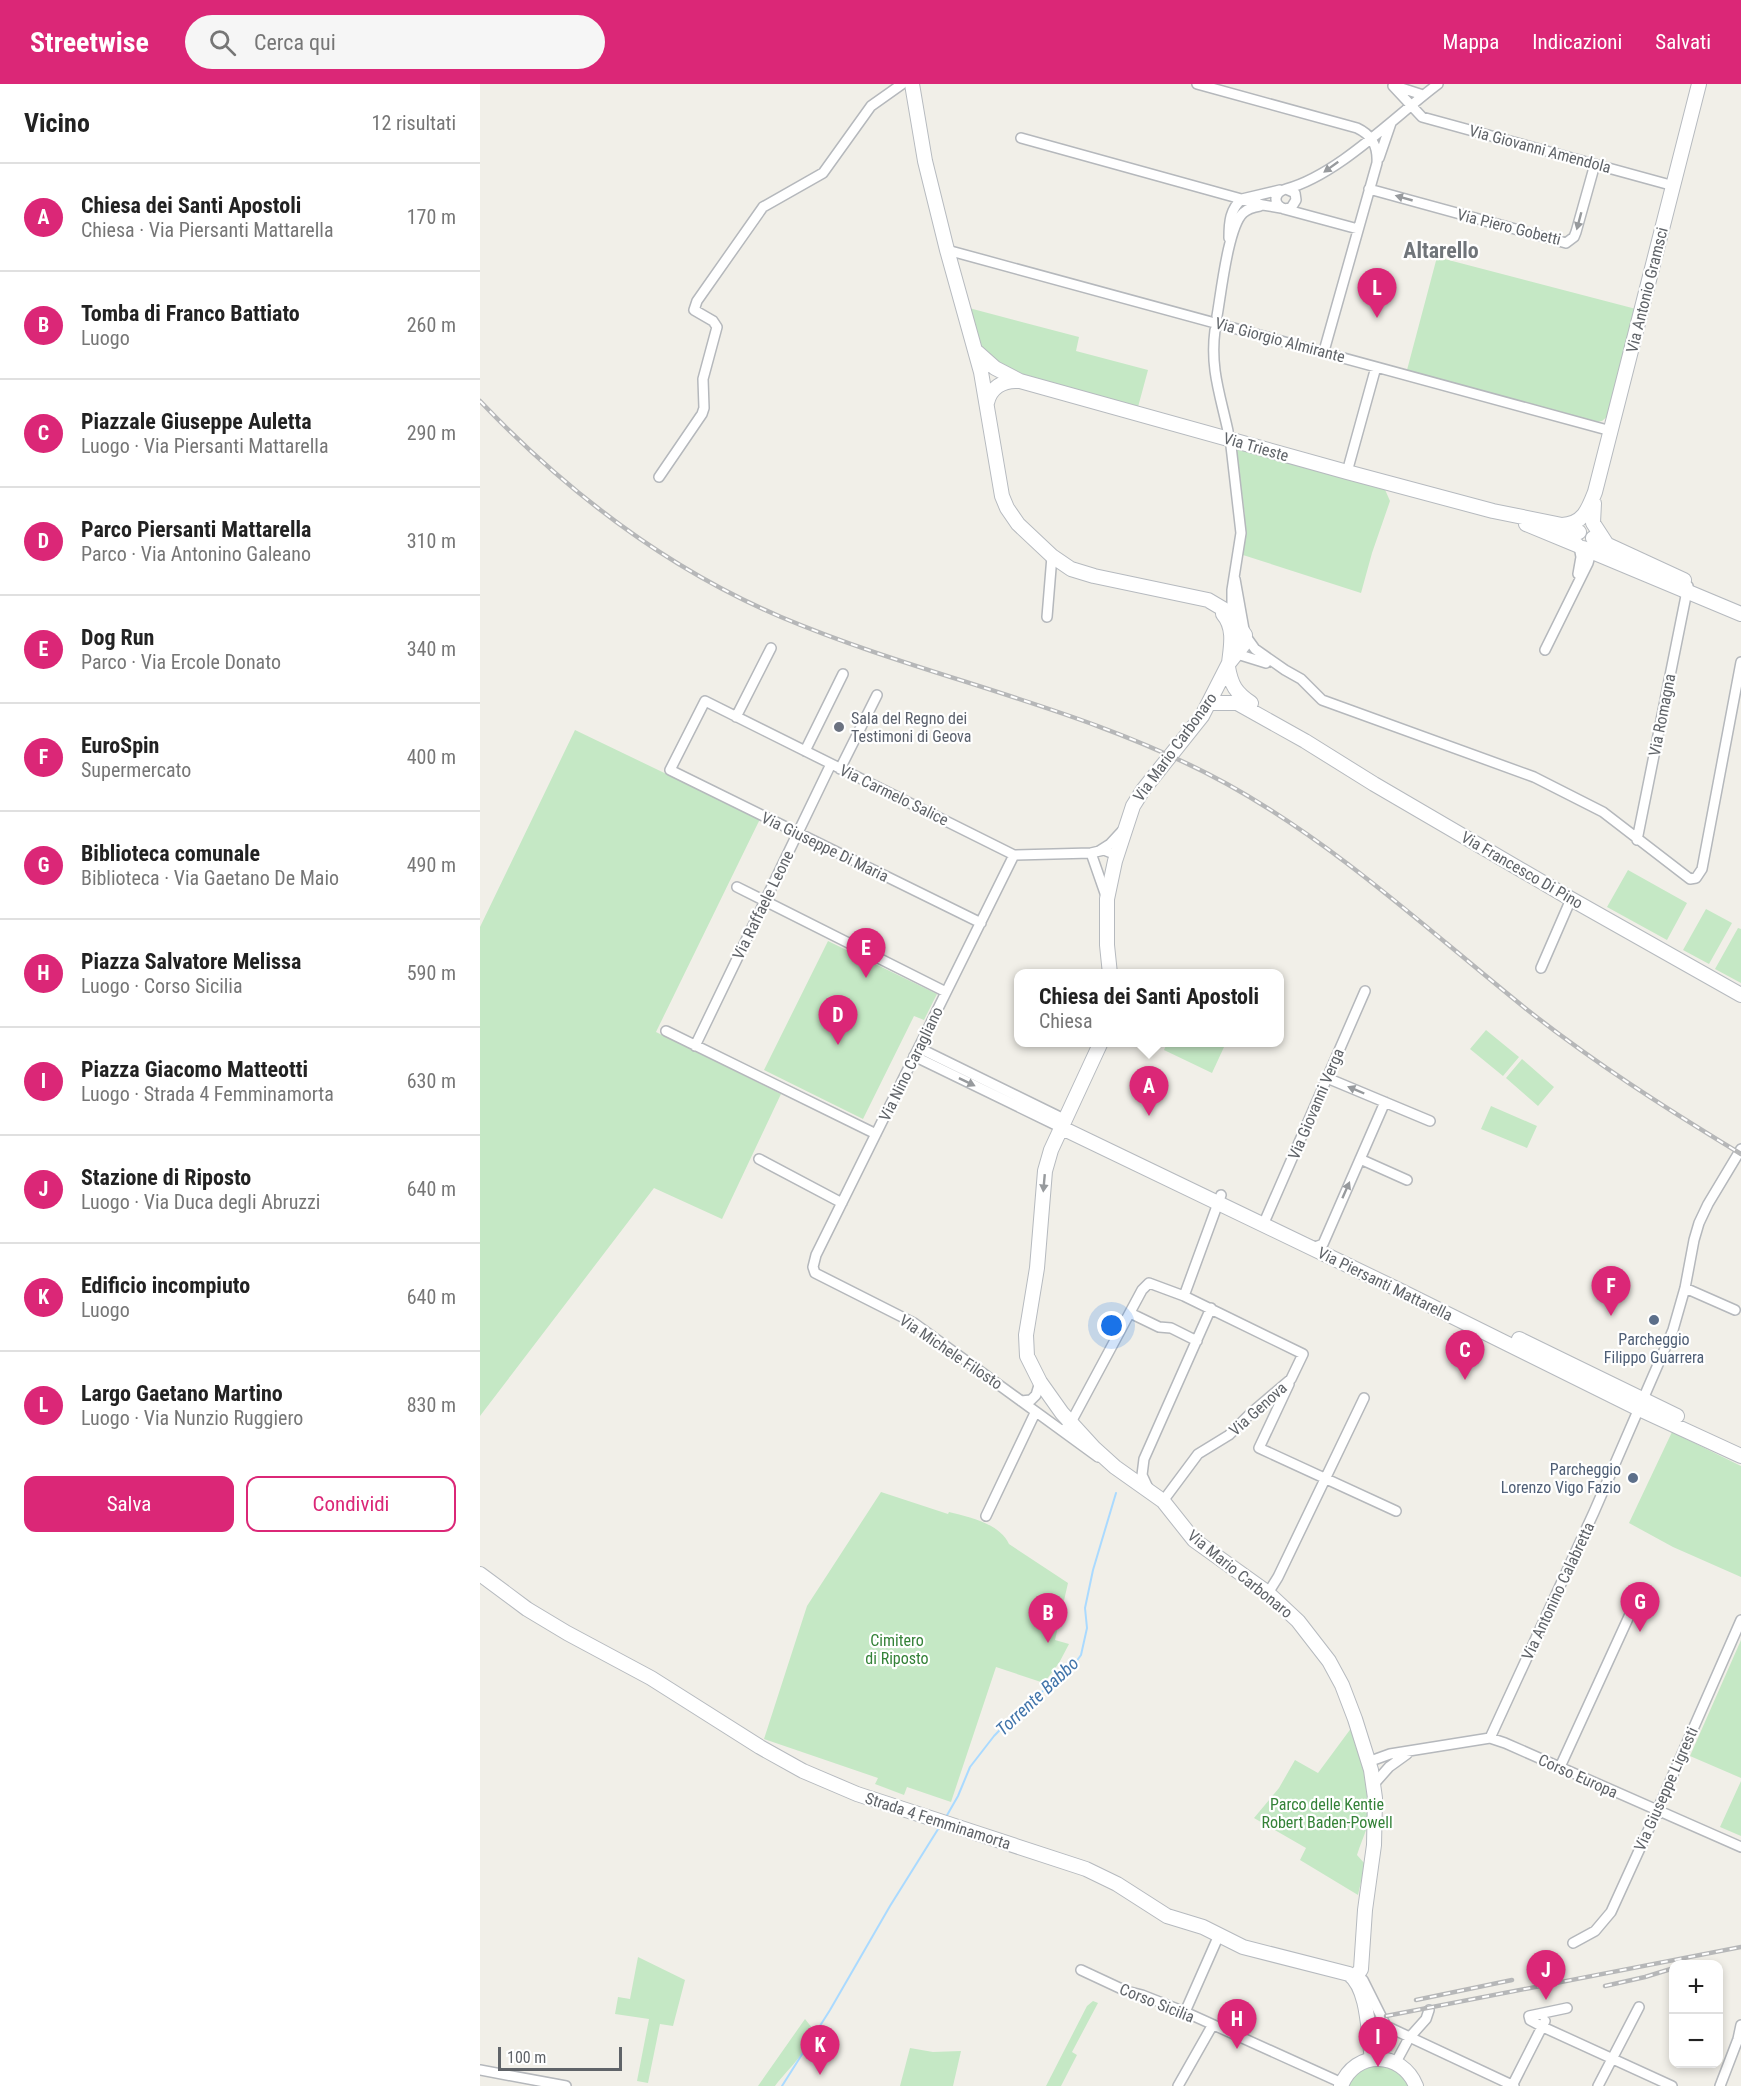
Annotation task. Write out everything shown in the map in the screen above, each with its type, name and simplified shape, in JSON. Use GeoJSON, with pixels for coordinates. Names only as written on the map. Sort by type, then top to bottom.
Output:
{"type":"FeatureCollection","features":[{"type":"Feature","properties":{"kind":"street"},"geometry":{"type":"LineString","coordinates":[[659,477],[704,408],[703,379],[717,327],[713,321],[694,310],[697,301],[764,207],[823,173],[871,106],[902,84]]}},
{"type":"Feature","properties":{"kind":"street"},"geometry":{"type":"LineString","coordinates":[[912,84],[925,161],[982,376],[1002,496],[1007,508],[1018,524],[1052,556],[1062,564],[1081,573],[1202,598],[1227,600],[1232,590]]}},
{"type":"Feature","properties":{"kind":"street"},"geometry":{"type":"LineString","coordinates":[[1197,84],[1357,128],[1368,133],[1371,138],[1376,150],[1377,163]]}},
{"type":"Feature","properties":{"kind":"street"},"geometry":{"type":"LineString","coordinates":[[1229,220],[1235,206],[1242,199],[1284,189],[1316,178],[1371,138],[1438,84]]}},
{"type":"Feature","properties":{"kind":"street"},"geometry":{"type":"LineString","coordinates":[[1390,85],[1423,95]]}},
{"type":"Feature","properties":{"kind":"street","name":"Via Giovanni Amendola"},"geometry":{"type":"LineString","coordinates":[[1390,85],[1424,117],[1674,186]]}},
{"type":"Feature","properties":{"kind":"street","name":"Via Antonio Gramsci"},"geometry":{"type":"LineString","coordinates":[[1586,537],[1595,492],[1698,85]]}},
{"type":"Feature","properties":{"kind":"street"},"geometry":{"type":"LineString","coordinates":[[1324,351],[1369,189],[1391,121]]}},
{"type":"Feature","properties":{"kind":"street"},"geometry":{"type":"LineString","coordinates":[[1021,138],[1358,229]]}},
{"type":"Feature","properties":{"kind":"street","name":"Via Piero Gobetti"},"geometry":{"type":"LineString","coordinates":[[1369,189],[1566,243],[1574,237],[1576,232],[1595,164]]}},
{"type":"Feature","properties":{"kind":"street"},"geometry":{"type":"LineString","coordinates":[[1282,209],[1291,208],[1296,200],[1294,194],[1284,189]]}},
{"type":"Feature","properties":{"kind":"street"},"geometry":{"type":"LineString","coordinates":[[1282,209],[1276,203],[1276,196],[1284,189]]}},
{"type":"Feature","properties":{"kind":"street"},"geometry":{"type":"LineString","coordinates":[[1215,191],[1226,205],[1230,245]]}},
{"type":"Feature","properties":{"kind":"street"},"geometry":{"type":"LineString","coordinates":[[1217,316],[1230,245],[1239,217],[1250,208],[1263,205]]}},
{"type":"Feature","properties":{"kind":"street","name":"Via Giorgio Almirante"},"geometry":{"type":"LineString","coordinates":[[947,250],[1611,431]]}},
{"type":"Feature","properties":{"kind":"street"},"geometry":{"type":"LineString","coordinates":[[1215,330],[1213,350],[1215,376],[1228,431]]}},
{"type":"Feature","properties":{"kind":"street","name":"Via Trieste"},"geometry":{"type":"LineString","coordinates":[[974,348],[1004,378],[1493,511]]}},
{"type":"Feature","properties":{"kind":"street"},"geometry":{"type":"LineString","coordinates":[[1347,472],[1376,367]]}},
{"type":"Feature","properties":{"kind":"street"},"geometry":{"type":"LineString","coordinates":[[982,376],[988,370],[1004,378],[992,391],[987,403]]}},
{"type":"Feature","properties":{"kind":"street"},"geometry":{"type":"LineString","coordinates":[[1209,703],[1234,697],[1230,680],[1232,636],[1229,616],[1241,533],[1231,446]]}},
{"type":"Feature","properties":{"kind":"street"},"geometry":{"type":"LineString","coordinates":[[1493,511],[1562,525],[1575,523],[1586,537],[1687,586],[1741,605]]}},
{"type":"Feature","properties":{"kind":"street"},"geometry":{"type":"LineString","coordinates":[[1493,511],[1607,544],[1741,614]]}},
{"type":"Feature","properties":{"kind":"street"},"geometry":{"type":"LineString","coordinates":[[1545,650],[1575,586],[1586,537]]}},
{"type":"Feature","properties":{"kind":"street"},"geometry":{"type":"LineString","coordinates":[[1575,586],[1586,537]]}},
{"type":"Feature","properties":{"kind":"street"},"geometry":{"type":"LineString","coordinates":[[1047,617],[1052,556]]}},
{"type":"Feature","properties":{"kind":"street"},"geometry":{"type":"LineString","coordinates":[[1235,579],[1245,635]]}},
{"type":"Feature","properties":{"kind":"street","name":"Via Romagna"},"geometry":{"type":"LineString","coordinates":[[1637,840],[1687,586]]}},
{"type":"Feature","properties":{"kind":"street"},"geometry":{"type":"LineString","coordinates":[[1202,598],[1229,616],[1255,649],[1301,679],[1323,700],[1534,777],[1603,812],[1690,879],[1696,878],[1700,873],[1741,662]]}},
{"type":"Feature","properties":{"kind":"street","name":"Via Mario Carbonaro"},"geometry":{"type":"LineString","coordinates":[[1109,969],[1107,899],[1116,859],[1133,806],[1209,703],[1232,657],[1244,644],[1245,635]]}},
{"type":"Feature","properties":{"kind":"street"},"geometry":{"type":"LineString","coordinates":[[736,717],[771,648]]}},
{"type":"Feature","properties":{"kind":"street"},"geometry":{"type":"LineString","coordinates":[[1232,657],[1255,658],[1285,670]]}},
{"type":"Feature","properties":{"kind":"street"},"geometry":{"type":"LineString","coordinates":[[805,751],[843,674]]}},
{"type":"Feature","properties":{"kind":"street","name":"Via Francesco Di Pino"},"geometry":{"type":"LineString","coordinates":[[1218,687],[1225,697],[1234,697],[1374,784],[1741,995]]}},
{"type":"Feature","properties":{"kind":"street"},"geometry":{"type":"LineString","coordinates":[[840,769],[877,695]]}},
{"type":"Feature","properties":{"kind":"street","name":"Via Carmelo Salice"},"geometry":{"type":"LineString","coordinates":[[670,770],[705,701],[1014,855],[1094,854]]}},
{"type":"Feature","properties":{"kind":"street","name":"Via Raffaele Leone"},"geometry":{"type":"LineString","coordinates":[[695,1046],[831,764]]}},
{"type":"Feature","properties":{"kind":"street","name":"Via Giuseppe Di Maria"},"geometry":{"type":"LineString","coordinates":[[670,770],[981,923]]}},
{"type":"Feature","properties":{"kind":"street"},"geometry":{"type":"LineString","coordinates":[[1094,854],[1110,844],[1125,827]]}},
{"type":"Feature","properties":{"kind":"street"},"geometry":{"type":"LineString","coordinates":[[1109,851],[1116,859],[1112,865],[1104,867],[1094,854],[1109,851]]}},
{"type":"Feature","properties":{"kind":"street"},"geometry":{"type":"LineString","coordinates":[[1094,854],[1107,899]]}},
{"type":"Feature","properties":{"kind":"street","name":"Via Nino Caragliano"},"geometry":{"type":"LineString","coordinates":[[815,1273],[813,1261],[1014,855]]}},
{"type":"Feature","properties":{"kind":"street"},"geometry":{"type":"LineString","coordinates":[[737,887],[946,992]]}},
{"type":"Feature","properties":{"kind":"street"},"geometry":{"type":"LineString","coordinates":[[1540,968],[1571,899]]}},
{"type":"Feature","properties":{"kind":"street","name":"Via Giovanni Verga"},"geometry":{"type":"LineString","coordinates":[[1265,1221],[1365,991]]}},
{"type":"Feature","properties":{"kind":"street"},"geometry":{"type":"LineString","coordinates":[[666,1031],[876,1134]]}},
{"type":"Feature","properties":{"kind":"street","name":"Via Mario Carbonaro"},"geometry":{"type":"LineString","coordinates":[[1099,1047],[1051,1150],[1045,1171],[1037,1268],[1026,1335],[1027,1356],[1066,1428],[1163,1501],[1194,1540],[1268,1593],[1298,1621],[1329,1661],[1342,1685],[1355,1719],[1374,1784],[1376,1816],[1357,1976]]}},
{"type":"Feature","properties":{"kind":"street"},"geometry":{"type":"LineString","coordinates":[[917,1052],[1064,1124]]}},
{"type":"Feature","properties":{"kind":"street"},"geometry":{"type":"LineString","coordinates":[[1327,1078],[1430,1121]]}},
{"type":"Feature","properties":{"kind":"street"},"geometry":{"type":"LineString","coordinates":[[1301,1244],[1315,1247],[1323,1244],[1385,1102]]}},
{"type":"Feature","properties":{"kind":"street","name":"Via Piersanti Mattarella"},"geometry":{"type":"LineString","coordinates":[[1064,1124],[1265,1221],[1323,1244],[1741,1456]]}},
{"type":"Feature","properties":{"kind":"street","name":"Via Antonino Calabretta"},"geometry":{"type":"LineString","coordinates":[[1490,1738],[1594,1512],[1673,1330],[1699,1223],[1741,1149]]}},
{"type":"Feature","properties":{"kind":"street"},"geometry":{"type":"LineString","coordinates":[[759,1159],[842,1203]]}},
{"type":"Feature","properties":{"kind":"street"},"geometry":{"type":"LineString","coordinates":[[1360,1159],[1407,1180]]}},
{"type":"Feature","properties":{"kind":"street"},"geometry":{"type":"LineString","coordinates":[[1184,1296],[1220,1199]]}},
{"type":"Feature","properties":{"kind":"street","name":"Via Piersanti Mattarella"},"geometry":{"type":"LineString","coordinates":[[1265,1221],[1301,1244],[1641,1404],[1741,1447]]}},
{"type":"Feature","properties":{"kind":"street","name":"Via Michele Filosto"},"geometry":{"type":"LineString","coordinates":[[815,1273],[914,1323],[1035,1413],[1066,1428]]}},
{"type":"Feature","properties":{"kind":"street","name":"Via Genova"},"geometry":{"type":"LineString","coordinates":[[1130,1313],[1149,1283],[1211,1308],[1303,1354],[1291,1379],[1229,1435],[1198,1454],[1163,1501]]}},
{"type":"Feature","properties":{"kind":"street"},"geometry":{"type":"LineString","coordinates":[[1685,1288],[1736,1310]]}},
{"type":"Feature","properties":{"kind":"street"},"geometry":{"type":"LineString","coordinates":[[1149,1489],[1144,1483],[1142,1474],[1144,1459],[1211,1308]]}},
{"type":"Feature","properties":{"kind":"street"},"geometry":{"type":"LineString","coordinates":[[1066,1428],[1130,1313],[1159,1327],[1172,1328],[1197,1341]]}},
{"type":"Feature","properties":{"kind":"street"},"geometry":{"type":"LineString","coordinates":[[1291,1379],[1259,1448],[1396,1511]]}},
{"type":"Feature","properties":{"kind":"street"},"geometry":{"type":"LineString","coordinates":[[1021,1401],[1032,1400],[1040,1382]]}},
{"type":"Feature","properties":{"kind":"street"},"geometry":{"type":"LineString","coordinates":[[1268,1593],[1278,1577],[1364,1398]]}},
{"type":"Feature","properties":{"kind":"street"},"geometry":{"type":"LineString","coordinates":[[986,1516],[1035,1413]]}},
{"type":"Feature","properties":{"kind":"street","name":"Strada 4 Femminamorta"},"geometry":{"type":"LineString","coordinates":[[480,1574],[527,1609],[567,1634],[651,1678],[760,1747],[803,1770],[857,1794],[1086,1869],[1118,1884],[1167,1916],[1219,1935],[1256,1952],[1357,1976]]}},
{"type":"Feature","properties":{"kind":"street"},"geometry":{"type":"LineString","coordinates":[[1560,1767],[1636,1601]]}},
{"type":"Feature","properties":{"kind":"street","name":"Via Giuseppe Ligresti"},"geometry":{"type":"LineString","coordinates":[[1573,1943],[1595,1931],[1611,1912],[1741,1620]]}},
{"type":"Feature","properties":{"kind":"street"},"geometry":{"type":"LineString","coordinates":[[1368,1762],[1390,1754],[1490,1738]]}},
{"type":"Feature","properties":{"kind":"street","name":"Corso Europa"},"geometry":{"type":"LineString","coordinates":[[1490,1738],[1741,1847]]}},
{"type":"Feature","properties":{"kind":"street"},"geometry":{"type":"LineString","coordinates":[[1374,1784],[1389,1767],[1409,1752]]}},
{"type":"Feature","properties":{"kind":"street"},"geometry":{"type":"LineString","coordinates":[[1185,2013],[1219,1935]]}},
{"type":"Feature","properties":{"kind":"street","name":"Corso Sicilia"},"geometry":{"type":"LineString","coordinates":[[1081,1970],[1126,1991],[1142,1995],[1185,2013],[1339,2083]]}},
{"type":"Feature","properties":{"kind":"street"},"geometry":{"type":"LineString","coordinates":[[1357,1976],[1386,2026]]}},
{"type":"Feature","properties":{"kind":"street"},"geometry":{"type":"LineString","coordinates":[[1357,1976],[1363,1992],[1371,2054]]}},
{"type":"Feature","properties":{"kind":"street"},"geometry":{"type":"LineString","coordinates":[[1598,2086],[1639,2007]]}},
{"type":"Feature","properties":{"kind":"street"},"geometry":{"type":"LineString","coordinates":[[1567,2008],[1528,2016],[1530,2020],[1543,2027],[1672,2086]]}},
{"type":"Feature","properties":{"kind":"street"},"geometry":{"type":"LineString","coordinates":[[1398,2058],[1409,2038],[1422,2025],[1429,2010]]}},
{"type":"Feature","properties":{"kind":"street"},"geometry":{"type":"LineString","coordinates":[[1368,2033],[1378,2026],[1386,2026],[1513,2086],[1550,2012]]}},
{"type":"Feature","properties":{"kind":"street"},"geometry":{"type":"LineString","coordinates":[[1720,2086],[1741,2025]]}},
{"type":"Feature","properties":{"kind":"street"},"geometry":{"type":"LineString","coordinates":[[1178,2086],[1212,2026]]}},
{"type":"Feature","properties":{"kind":"street"},"geometry":{"type":"LineString","coordinates":[[1339,2083],[1371,2054]]}},
{"type":"Feature","properties":{"kind":"street"},"geometry":{"type":"LineString","coordinates":[[1371,2054],[1380,2058],[1398,2058]]}},
{"type":"Feature","properties":{"kind":"street"},"geometry":{"type":"LineString","coordinates":[[1398,2058],[1416,2086]]}},
{"type":"Feature","properties":{"kind":"street"},"geometry":{"type":"LineString","coordinates":[[480,2070],[566,2086]]}},
{"type":"Feature","properties":{"kind":"green space"},"geometry":{"type":"Polygon","coordinates":[[[1437,257],[1636,309],[1608,416],[1596,422],[1407,370],[1437,257]]]}},
{"type":"Feature","properties":{"kind":"green space"},"geometry":{"type":"Polygon","coordinates":[[[969,308],[1079,337],[1076,351],[1148,370],[1138,407],[1006,370],[981,348],[969,308]]]}},
{"type":"Feature","properties":{"kind":"green space"},"geometry":{"type":"Polygon","coordinates":[[[1236,447],[1383,485],[1390,501],[1361,593],[1243,555],[1245,516],[1236,447]]]}},
{"type":"Feature","properties":{"kind":"green space"},"geometry":{"type":"Polygon","coordinates":[[[575,730],[760,819],[656,1032],[781,1094],[722,1219],[654,1188],[480,1416],[480,927],[575,730]]]}},
{"type":"Feature","properties":{"kind":"green space"},"geometry":{"type":"Polygon","coordinates":[[[1628,870],[1687,903],[1667,940],[1607,907],[1628,870]]]}},
{"type":"Feature","properties":{"kind":"green space"},"geometry":{"type":"Polygon","coordinates":[[[1706,909],[1732,923],[1709,964],[1683,950],[1706,909]]]}},
{"type":"Feature","properties":{"kind":"green space"},"geometry":{"type":"Polygon","coordinates":[[[1738,928],[1741,929],[1741,983],[1715,969],[1738,928]]]}},
{"type":"Feature","properties":{"kind":"green space"},"geometry":{"type":"Polygon","coordinates":[[[828,941],[937,994],[924,1020],[914,1016],[863,1119],[764,1070],[828,941]]]}},
{"type":"Feature","properties":{"kind":"green space"},"geometry":{"type":"Polygon","coordinates":[[[1486,1030],[1519,1057],[1503,1076],[1470,1049],[1486,1030]]]}},
{"type":"Feature","properties":{"kind":"green space"},"geometry":{"type":"Polygon","coordinates":[[[1165,1047],[1224,1047],[1212,1073],[1164,1050],[1165,1047]]]}},
{"type":"Feature","properties":{"kind":"green space"},"geometry":{"type":"Polygon","coordinates":[[[1522,1059],[1554,1087],[1538,1106],[1506,1078],[1522,1059]]]}},
{"type":"Feature","properties":{"kind":"green space"},"geometry":{"type":"Polygon","coordinates":[[[1491,1106],[1537,1126],[1527,1148],[1481,1129],[1491,1106]]]}},
{"type":"Feature","properties":{"kind":"green space"},"geometry":{"type":"Polygon","coordinates":[[[1672,1432],[1741,1466],[1741,1577],[1673,1547],[1629,1523],[1672,1432]]]}},
{"type":"Feature","properties":{"kind":"green space","name":"Cimitero di Riposto"},"geometry":{"type":"Polygon","coordinates":[[[881,1492],[948,1514],[949,1512],[984,1522],[999,1531],[1009,1544],[1068,1583],[1055,1640],[1069,1644],[1059,1663],[1044,1683],[996,1667],[951,1802],[907,1787],[904,1795],[875,1784],[878,1778],[764,1739],[807,1606],[881,1492]]]}},
{"type":"Feature","properties":{"kind":"green space"},"geometry":{"type":"Polygon","coordinates":[[[1741,1640],[1741,1778],[1690,1756],[1741,1640]]]}},
{"type":"Feature","properties":{"kind":"green space","name":"Parco delle Kentie Robert Baden-Powell"},"geometry":{"type":"Polygon","coordinates":[[[1352,1727],[1366,1775],[1370,1800],[1368,1824],[1357,1855],[1365,1864],[1358,1895],[1300,1860],[1306,1848],[1254,1818],[1279,1788],[1295,1760],[1318,1773],[1352,1727]]]}},
{"type":"Feature","properties":{"kind":"green space"},"geometry":{"type":"Polygon","coordinates":[[[1741,1781],[1741,1836],[1720,1827],[1741,1781]]]}},
{"type":"Feature","properties":{"kind":"green space"},"geometry":{"type":"Polygon","coordinates":[[[638,1957],[685,1980],[673,2026],[660,2024],[648,2083],[637,2081],[649,2019],[615,2014],[618,1997],[630,1999],[638,1957]]]}},
{"type":"Feature","properties":{"kind":"green space"},"geometry":{"type":"Polygon","coordinates":[[[1093,2001],[1098,2003],[1072,2052],[1077,2055],[1061,2086],[1046,2086],[1087,2006],[1093,2001]]]}},
{"type":"Feature","properties":{"kind":"green space"},"geometry":{"type":"Polygon","coordinates":[[[805,2019],[813,2029],[803,2052],[775,2086],[758,2086],[805,2019]]]}},
{"type":"Feature","properties":{"kind":"green space"},"geometry":{"type":"Polygon","coordinates":[[[910,2048],[933,2052],[961,2051],[953,2086],[900,2086],[910,2048]]]}},
{"type":"Feature","properties":{"kind":"green space"},"geometry":{"type":"Polygon","coordinates":[[[1377,2065],[1396,2071],[1410,2086],[1347,2086],[1359,2071],[1377,2065]]]}},
{"type":"Feature","properties":{"kind":"waterway","name":"Torrente Babbo"},"geometry":{"type":"LineString","coordinates":[[946,1817],[970,1767],[994,1736],[1020,1709],[1071,1669],[1081,1655],[1087,1628],[1085,1608],[1093,1570],[1116,1493]]}},
{"type":"Feature","properties":{"kind":"waterway","name":"Torrente Babbo"},"geometry":{"type":"LineString","coordinates":[[782,2086],[940,1826]]}},
{"type":"Feature","properties":{"kind":"railway"},"geometry":{"type":"LineString","coordinates":[[480,401],[547,466],[583,496],[658,551],[739,597],[781,617],[837,639],[1119,734],[1174,757],[1227,784],[1267,808],[1344,861],[1525,1008],[1577,1047],[1658,1102],[1741,1154]]}},
{"type":"Feature","properties":{"kind":"railway"},"geometry":{"type":"LineString","coordinates":[[1386,2016],[1741,1947]]}},
{"type":"Feature","properties":{"kind":"railway"},"geometry":{"type":"LineString","coordinates":[[1605,1986],[1669,1970]]}},
{"type":"Feature","properties":{"kind":"railway"},"geometry":{"type":"LineString","coordinates":[[1416,2000],[1512,1980]]}},
{"type":"Feature","properties":{"kind":"place","name":"Largo Gaetano Martino"},"geometry":{"type":"Point","coordinates":[1377,318]}},
{"type":"Feature","properties":{"kind":"place","name":"Sala del Regno dei Testimoni di Geova"},"geometry":{"type":"Point","coordinates":[839,727]}},
{"type":"Feature","properties":{"kind":"place","name":"Dog Run"},"geometry":{"type":"Point","coordinates":[866,978]}},
{"type":"Feature","properties":{"kind":"place","name":"Parco Piersanti Mattarella"},"geometry":{"type":"Point","coordinates":[838,1045]}},
{"type":"Feature","properties":{"kind":"place","name":"Chiesa dei Santi Apostoli"},"geometry":{"type":"Point","coordinates":[1149,1116]}},
{"type":"Feature","properties":{"kind":"place","name":"EuroSpin"},"geometry":{"type":"Point","coordinates":[1611,1316]}},
{"type":"Feature","properties":{"kind":"place","name":"Parcheggio Filippo Guarrera"},"geometry":{"type":"Point","coordinates":[1654,1320]}},
{"type":"Feature","properties":{"kind":"place","name":"Piazzale Giuseppe Auletta"},"geometry":{"type":"Point","coordinates":[1465,1380]}},
{"type":"Feature","properties":{"kind":"place","name":"Parcheggio Lorenzo Vigo Fazio"},"geometry":{"type":"Point","coordinates":[1633,1478]}},
{"type":"Feature","properties":{"kind":"place","name":"Biblioteca comunale"},"geometry":{"type":"Point","coordinates":[1640,1632]}},
{"type":"Feature","properties":{"kind":"place","name":"Tomba di Franco Battiato"},"geometry":{"type":"Point","coordinates":[1048,1643]}},
{"type":"Feature","properties":{"kind":"place","name":"Stazione di Riposto"},"geometry":{"type":"Point","coordinates":[1546,2000]}},
{"type":"Feature","properties":{"kind":"place","name":"Piazza Salvatore Melissa"},"geometry":{"type":"Point","coordinates":[1237,2049]}},
{"type":"Feature","properties":{"kind":"place","name":"Piazza Giacomo Matteotti"},"geometry":{"type":"Point","coordinates":[1378,2067]}},
{"type":"Feature","properties":{"kind":"place","name":"Edificio incompiuto"},"geometry":{"type":"Point","coordinates":[820,2075]}},
{"type":"Feature","properties":{"kind":"district","name":"Altarello"},"geometry":{"type":"Point","coordinates":[1441,250]}}]}
